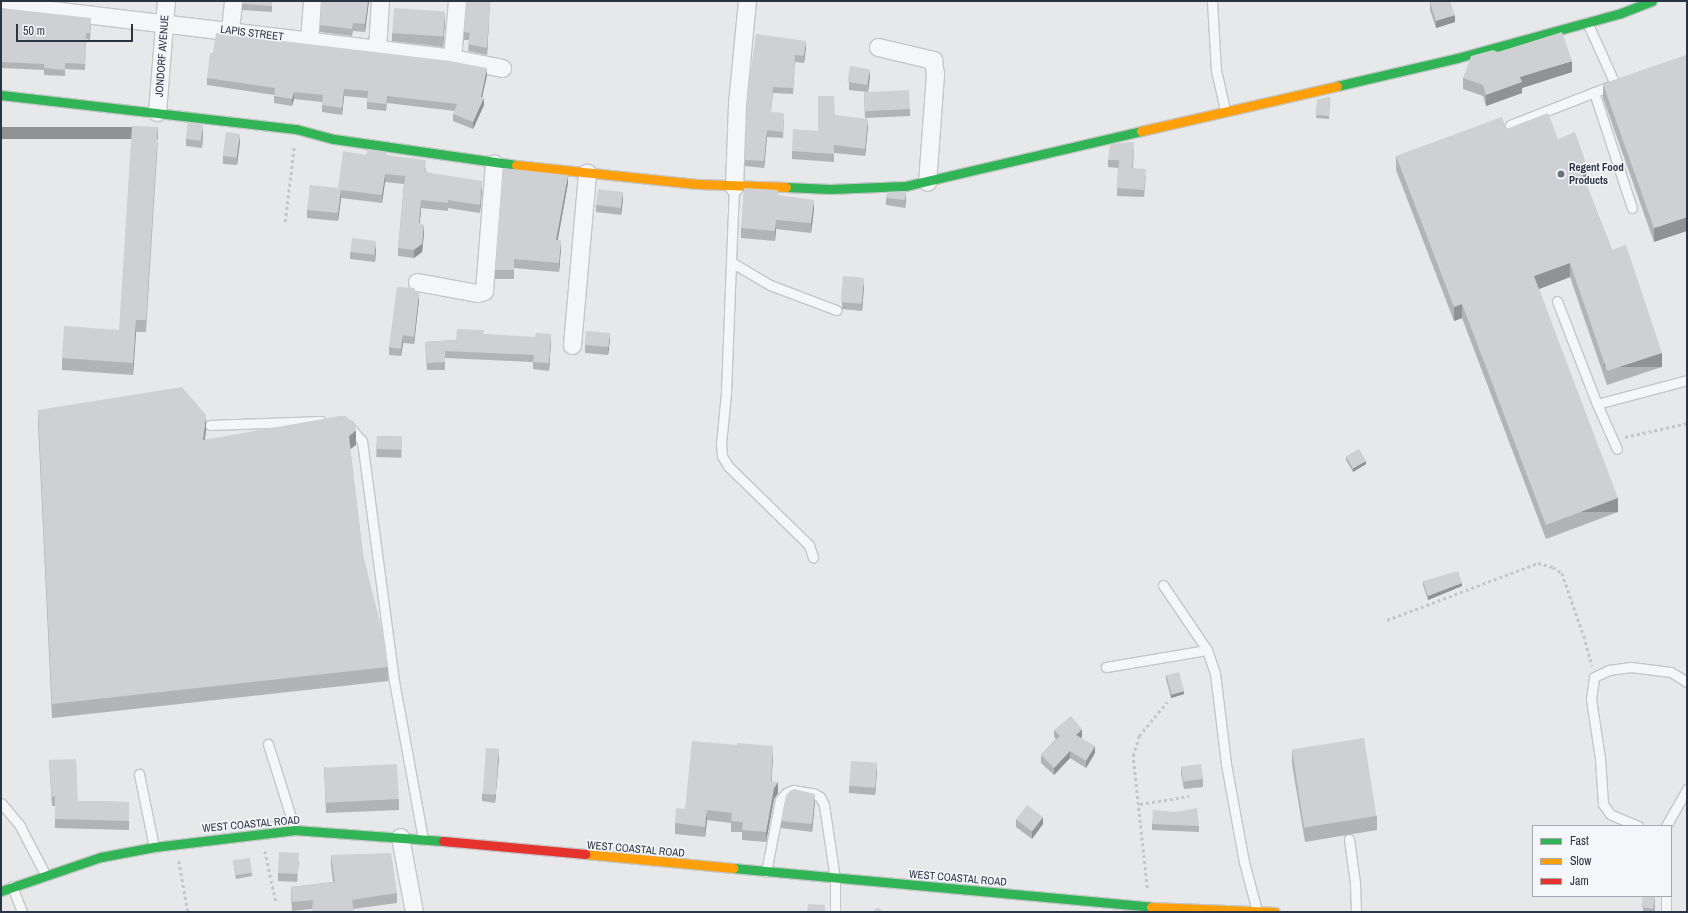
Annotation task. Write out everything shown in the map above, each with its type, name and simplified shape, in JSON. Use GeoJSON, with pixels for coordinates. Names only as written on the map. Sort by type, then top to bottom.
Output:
{"type":"FeatureCollection","features":[{"type":"Feature","properties":{"kind":"street","name":"JONDORF AVENUE"},"geometry":{"type":"LineString","coordinates":[[157,112],[166,1]]}},
{"type":"Feature","properties":{"kind":"street"},"geometry":{"type":"LineString","coordinates":[[230,30],[234,1]]}},
{"type":"Feature","properties":{"kind":"street"},"geometry":{"type":"LineString","coordinates":[[309,41],[312,1]]}},
{"type":"Feature","properties":{"kind":"street"},"geometry":{"type":"LineString","coordinates":[[377,49],[380,1]]}},
{"type":"Feature","properties":{"kind":"street"},"geometry":{"type":"LineString","coordinates":[[452,58],[457,1]]}},
{"type":"Feature","properties":{"kind":"street"},"geometry":{"type":"LineString","coordinates":[[734,187],[738,104],[747,1]]}},
{"type":"Feature","properties":{"kind":"street"},"geometry":{"type":"LineString","coordinates":[[1,95],[296,129],[334,139],[494,163],[587,173],[734,187],[830,189],[904,186],[927,182],[1226,110],[1457,58],[1621,14],[1652,1]]}},
{"type":"Feature","properties":{"kind":"street","name":"LAPIS STREET"},"geometry":{"type":"LineString","coordinates":[[9,4],[81,8],[165,22],[452,58],[502,68]]}},
{"type":"Feature","properties":{"kind":"street"},"geometry":{"type":"LineString","coordinates":[[878,47],[933,60],[935,74],[927,182]]}},
{"type":"Feature","properties":{"kind":"street"},"geometry":{"type":"LineString","coordinates":[[417,282],[477,293],[484,291],[494,163]]}},
{"type":"Feature","properties":{"kind":"street"},"geometry":{"type":"LineString","coordinates":[[572,345],[587,173]]}},
{"type":"Feature","properties":{"kind":"street","name":"WEST COASTAL ROAD"},"geometry":{"type":"LineString","coordinates":[[1,891],[45,874],[101,857],[154,847],[295,830],[400,837],[766,873],[1148,907],[1275,912]]}},
{"type":"Feature","properties":{"kind":"street"},"geometry":{"type":"LineString","coordinates":[[400,837],[414,912]]}},
{"type":"Feature","properties":{"kind":"lane"},"geometry":{"type":"LineString","coordinates":[[1212,1],[1216,70],[1226,110]]}},
{"type":"Feature","properties":{"kind":"lane"},"geometry":{"type":"LineString","coordinates":[[1510,125],[1619,83],[1587,22]]}},
{"type":"Feature","properties":{"kind":"lane"},"geometry":{"type":"LineString","coordinates":[[1594,92],[1632,208]]}},
{"type":"Feature","properties":{"kind":"lane"},"geometry":{"type":"LineString","coordinates":[[734,187],[726,393],[721,444],[722,456],[728,466],[809,545],[813,557]]}},
{"type":"Feature","properties":{"kind":"lane"},"geometry":{"type":"LineString","coordinates":[[731,262],[770,285],[836,310]]}},
{"type":"Feature","properties":{"kind":"lane"},"geometry":{"type":"LineString","coordinates":[[1557,301],[1597,404],[1617,449]]}},
{"type":"Feature","properties":{"kind":"lane"},"geometry":{"type":"LineString","coordinates":[[1597,404],[1687,380]]}},
{"type":"Feature","properties":{"kind":"lane"},"geometry":{"type":"LineString","coordinates":[[210,425],[322,420],[352,427],[362,441],[394,681],[423,840]]}},
{"type":"Feature","properties":{"kind":"lane"},"geometry":{"type":"LineString","coordinates":[[1163,585],[1207,650],[1215,673],[1226,764],[1244,862],[1257,911]]}},
{"type":"Feature","properties":{"kind":"lane"},"geometry":{"type":"LineString","coordinates":[[1106,667],[1207,650]]}},
{"type":"Feature","properties":{"kind":"lane"},"geometry":{"type":"LineString","coordinates":[[1636,825],[1610,814],[1603,804],[1600,758],[1591,699],[1594,677],[1609,670],[1631,667],[1671,672],[1687,682]]}},
{"type":"Feature","properties":{"kind":"lane"},"geometry":{"type":"LineString","coordinates":[[268,744],[295,830]]}},
{"type":"Feature","properties":{"kind":"lane"},"geometry":{"type":"LineString","coordinates":[[139,774],[154,847]]}},
{"type":"Feature","properties":{"kind":"lane"},"geometry":{"type":"LineString","coordinates":[[1667,825],[1687,789]]}},
{"type":"Feature","properties":{"kind":"lane"},"geometry":{"type":"LineString","coordinates":[[766,873],[780,800],[786,792],[793,790],[814,793],[820,797],[824,805],[835,879],[835,912]]}},
{"type":"Feature","properties":{"kind":"lane"},"geometry":{"type":"LineString","coordinates":[[1,803],[20,826],[45,874]]}},
{"type":"Feature","properties":{"kind":"lane"},"geometry":{"type":"LineString","coordinates":[[1349,839],[1355,882],[1356,912]]}},
{"type":"Feature","properties":{"kind":"lane"},"geometry":{"type":"LineString","coordinates":[[12,886],[22,912]]}},
{"type":"Feature","properties":{"kind":"lane"},"geometry":{"type":"LineString","coordinates":[[1666,897],[1666,912]]}},
{"type":"Feature","properties":{"kind":"path"},"geometry":{"type":"LineString","coordinates":[[285,222],[296,129]]}},
{"type":"Feature","properties":{"kind":"path"},"geometry":{"type":"LineString","coordinates":[[1613,440],[1687,423]]}},
{"type":"Feature","properties":{"kind":"path"},"geometry":{"type":"LineString","coordinates":[[1387,620],[1538,563],[1553,567],[1562,573],[1584,636],[1594,677]]}},
{"type":"Feature","properties":{"kind":"path"},"geometry":{"type":"LineString","coordinates":[[1148,907],[1140,804],[1134,756],[1136,742],[1167,702]]}},
{"type":"Feature","properties":{"kind":"path"},"geometry":{"type":"LineString","coordinates":[[1140,804],[1189,796]]}},
{"type":"Feature","properties":{"kind":"path"},"geometry":{"type":"LineString","coordinates":[[262,833],[276,902]]}},
{"type":"Feature","properties":{"kind":"path"},"geometry":{"type":"LineString","coordinates":[[177,844],[188,912]]}},
{"type":"Feature","properties":{"kind":"building"},"geometry":{"type":"Polygon","coordinates":[[[242,1],[272,1],[272,6],[242,4],[242,1]]]}},
{"type":"Feature","properties":{"kind":"building"},"geometry":{"type":"Polygon","coordinates":[[[321,1],[368,1],[365,24],[353,23],[352,29],[320,25],[321,1]]]}},
{"type":"Feature","properties":{"kind":"building"},"geometry":{"type":"Polygon","coordinates":[[[466,1],[490,1],[487,48],[468,44],[470,33],[464,32],[466,1]]]}},
{"type":"Feature","properties":{"kind":"building"},"geometry":{"type":"Polygon","coordinates":[[[1450,1],[1455,15],[1436,21],[1430,2],[1450,1]]]}},
{"type":"Feature","properties":{"kind":"building"},"geometry":{"type":"Polygon","coordinates":[[[1,8],[91,18],[90,33],[86,33],[85,64],[65,63],[65,70],[44,68],[44,64],[1,62],[1,8]]]}},
{"type":"Feature","properties":{"kind":"building"},"geometry":{"type":"Polygon","coordinates":[[[394,8],[445,12],[443,36],[392,33],[394,8]]]}},
{"type":"Feature","properties":{"kind":"building"},"geometry":{"type":"Polygon","coordinates":[[[1562,32],[1572,61],[1520,77],[1522,82],[1486,95],[1483,85],[1463,78],[1471,56],[1493,50],[1498,52],[1562,32]]]}},
{"type":"Feature","properties":{"kind":"building"},"geometry":{"type":"Polygon","coordinates":[[[216,33],[450,61],[487,68],[481,97],[484,98],[473,122],[453,114],[457,104],[387,96],[386,104],[367,102],[368,91],[344,89],[342,108],[322,105],[323,95],[294,92],[292,99],[274,96],[275,88],[207,78],[210,53],[213,53],[216,33]]]}},
{"type":"Feature","properties":{"kind":"building"},"geometry":{"type":"Polygon","coordinates":[[[756,34],[806,41],[804,56],[795,55],[793,88],[773,87],[771,112],[784,113],[783,132],[767,130],[764,161],[745,160],[747,98],[756,34]]]}},
{"type":"Feature","properties":{"kind":"building"},"geometry":{"type":"Polygon","coordinates":[[[1687,55],[1687,217],[1654,228],[1603,84],[1687,55]]]}},
{"type":"Feature","properties":{"kind":"building"},"geometry":{"type":"Polygon","coordinates":[[[850,66],[870,69],[867,85],[847,82],[850,66]]]}},
{"type":"Feature","properties":{"kind":"building"},"geometry":{"type":"Polygon","coordinates":[[[909,90],[910,109],[865,111],[864,92],[909,90]]]}},
{"type":"Feature","properties":{"kind":"building"},"geometry":{"type":"Polygon","coordinates":[[[818,96],[834,96],[835,115],[868,119],[865,149],[834,145],[834,154],[792,151],[793,129],[818,131],[818,96]]]}},
{"type":"Feature","properties":{"kind":"building"},"geometry":{"type":"Polygon","coordinates":[[[1330,97],[1329,116],[1316,115],[1317,100],[1330,97]]]}},
{"type":"Feature","properties":{"kind":"building"},"geometry":{"type":"Polygon","coordinates":[[[1548,113],[1558,139],[1575,132],[1587,166],[1580,168],[1612,250],[1626,245],[1662,353],[1607,371],[1570,263],[1534,276],[1618,498],[1546,525],[1462,304],[1454,307],[1396,156],[1502,117],[1506,129],[1548,113]]]}},
{"type":"Feature","properties":{"kind":"building"},"geometry":{"type":"Polygon","coordinates":[[[188,122],[203,124],[200,141],[186,139],[188,122]]]}},
{"type":"Feature","properties":{"kind":"building"},"geometry":{"type":"Polygon","coordinates":[[[132,126],[158,127],[146,320],[136,320],[133,363],[62,358],[64,326],[119,330],[132,126]]]}},
{"type":"Feature","properties":{"kind":"building"},"geometry":{"type":"Polygon","coordinates":[[[226,132],[240,134],[237,158],[223,156],[226,132]]]}},
{"type":"Feature","properties":{"kind":"building"},"geometry":{"type":"Polygon","coordinates":[[[1134,142],[1132,168],[1146,169],[1144,190],[1117,188],[1119,160],[1108,160],[1110,144],[1134,142]]]}},
{"type":"Feature","properties":{"kind":"building"},"geometry":{"type":"Polygon","coordinates":[[[367,149],[387,152],[386,155],[426,160],[425,172],[482,181],[480,205],[448,200],[448,203],[421,200],[419,223],[424,225],[422,244],[414,250],[398,248],[405,176],[385,174],[382,195],[341,190],[338,213],[307,210],[310,185],[338,188],[343,151],[366,155],[367,149]]]}},
{"type":"Feature","properties":{"kind":"building"},"geometry":{"type":"Polygon","coordinates":[[[503,168],[568,175],[556,240],[561,240],[559,263],[514,259],[514,270],[495,270],[503,168]]]}},
{"type":"Feature","properties":{"kind":"building"},"geometry":{"type":"Polygon","coordinates":[[[744,188],[778,190],[778,195],[814,200],[811,223],[776,220],[775,231],[741,228],[744,188]]]}},
{"type":"Feature","properties":{"kind":"building"},"geometry":{"type":"Polygon","coordinates":[[[598,189],[623,192],[621,208],[596,205],[598,189]]]}},
{"type":"Feature","properties":{"kind":"building"},"geometry":{"type":"Polygon","coordinates":[[[906,191],[905,200],[886,198],[887,192],[906,191]]]}},
{"type":"Feature","properties":{"kind":"building"},"geometry":{"type":"Polygon","coordinates":[[[352,238],[376,241],[374,255],[350,252],[352,238]]]}},
{"type":"Feature","properties":{"kind":"building"},"geometry":{"type":"Polygon","coordinates":[[[843,276],[864,278],[862,304],[841,302],[843,276]]]}},
{"type":"Feature","properties":{"kind":"building"},"geometry":{"type":"Polygon","coordinates":[[[397,287],[415,288],[414,292],[419,293],[414,337],[403,335],[401,349],[389,347],[397,287]]]}},
{"type":"Feature","properties":{"kind":"building"},"geometry":{"type":"Polygon","coordinates":[[[457,329],[484,330],[483,334],[535,337],[536,333],[551,334],[549,363],[533,362],[534,355],[445,351],[445,362],[427,363],[425,342],[456,340],[457,329]]]}},
{"type":"Feature","properties":{"kind":"building"},"geometry":{"type":"Polygon","coordinates":[[[586,331],[610,333],[609,347],[585,345],[586,331]]]}},
{"type":"Feature","properties":{"kind":"building"},"geometry":{"type":"Polygon","coordinates":[[[182,387],[206,415],[203,440],[340,416],[346,416],[355,426],[356,430],[349,436],[363,555],[385,642],[388,667],[52,704],[38,410],[182,387]]]}},
{"type":"Feature","properties":{"kind":"building"},"geometry":{"type":"Polygon","coordinates":[[[377,436],[402,437],[402,450],[377,449],[377,436]]]}},
{"type":"Feature","properties":{"kind":"building"},"geometry":{"type":"Polygon","coordinates":[[[1359,449],[1366,461],[1353,469],[1346,456],[1359,449]]]}},
{"type":"Feature","properties":{"kind":"building"},"geometry":{"type":"Polygon","coordinates":[[[1458,571],[1462,583],[1428,596],[1423,581],[1458,571]]]}},
{"type":"Feature","properties":{"kind":"building"},"geometry":{"type":"Polygon","coordinates":[[[1179,672],[1184,691],[1172,695],[1166,675],[1179,672]]]}},
{"type":"Feature","properties":{"kind":"building"},"geometry":{"type":"Polygon","coordinates":[[[1071,716],[1082,729],[1076,735],[1095,746],[1086,761],[1070,751],[1054,768],[1041,755],[1060,736],[1054,730],[1071,716]]]}},
{"type":"Feature","properties":{"kind":"building"},"geometry":{"type":"Polygon","coordinates":[[[1364,738],[1376,816],[1304,827],[1292,749],[1364,738]]]}},
{"type":"Feature","properties":{"kind":"building"},"geometry":{"type":"Polygon","coordinates":[[[692,741],[737,745],[737,743],[773,746],[771,781],[778,782],[774,788],[766,832],[742,830],[743,822],[731,821],[732,813],[707,810],[705,827],[675,823],[676,808],[685,809],[692,741]]]}},
{"type":"Feature","properties":{"kind":"building"},"geometry":{"type":"Polygon","coordinates":[[[486,748],[499,749],[496,795],[483,794],[486,748]]]}},
{"type":"Feature","properties":{"kind":"building"},"geometry":{"type":"Polygon","coordinates":[[[76,759],[78,801],[129,802],[129,821],[55,819],[55,796],[52,797],[49,760],[76,759]]]}},
{"type":"Feature","properties":{"kind":"building"},"geometry":{"type":"Polygon","coordinates":[[[851,761],[877,763],[875,788],[849,786],[851,761]]]}},
{"type":"Feature","properties":{"kind":"building"},"geometry":{"type":"Polygon","coordinates":[[[397,764],[399,799],[326,803],[324,768],[397,764]]]}},
{"type":"Feature","properties":{"kind":"building"},"geometry":{"type":"Polygon","coordinates":[[[1201,764],[1203,779],[1183,782],[1181,767],[1201,764]]]}},
{"type":"Feature","properties":{"kind":"building"},"geometry":{"type":"Polygon","coordinates":[[[794,789],[815,794],[812,824],[781,821],[786,795],[794,789]]]}},
{"type":"Feature","properties":{"kind":"building"},"geometry":{"type":"Polygon","coordinates":[[[1027,805],[1043,817],[1032,831],[1016,819],[1027,805]]]}},
{"type":"Feature","properties":{"kind":"building"},"geometry":{"type":"Polygon","coordinates":[[[1197,808],[1199,826],[1152,824],[1153,810],[1175,812],[1197,808]]]}},
{"type":"Feature","properties":{"kind":"building"},"geometry":{"type":"Polygon","coordinates":[[[279,852],[299,853],[298,874],[278,873],[279,852]]]}},
{"type":"Feature","properties":{"kind":"building"},"geometry":{"type":"Polygon","coordinates":[[[391,853],[397,893],[352,900],[354,912],[312,912],[313,900],[292,902],[291,887],[335,882],[331,855],[391,853]]]}},
{"type":"Feature","properties":{"kind":"building"},"geometry":{"type":"Polygon","coordinates":[[[250,858],[252,873],[235,875],[233,860],[250,858]]]}},
{"type":"Feature","properties":{"kind":"building"},"geometry":{"type":"Polygon","coordinates":[[[1643,897],[1655,897],[1653,909],[1641,907],[1643,897]]]}},
{"type":"Feature","properties":{"kind":"building"},"geometry":{"type":"Polygon","coordinates":[[[808,904],[825,905],[825,912],[807,912],[808,904]]]}},
{"type":"Feature","properties":{"kind":"building"},"geometry":{"type":"Polygon","coordinates":[[[878,907],[883,912],[872,912],[878,907]]]}},
{"type":"Feature","properties":{"kind":"traffic: fast"},"geometry":{"type":"LineString","coordinates":[[1337,86],[1457,58],[1621,13],[1652,1]]}},
{"type":"Feature","properties":{"kind":"traffic: fast"},"geometry":{"type":"LineString","coordinates":[[1,95],[296,129],[334,139],[516,165]]}},
{"type":"Feature","properties":{"kind":"traffic: fast"},"geometry":{"type":"LineString","coordinates":[[786,187],[830,189],[905,186],[1141,131]]}},
{"type":"Feature","properties":{"kind":"traffic: fast"},"geometry":{"type":"LineString","coordinates":[[1,891],[101,857],[154,847],[295,830],[443,841]]}},
{"type":"Feature","properties":{"kind":"traffic: fast"},"geometry":{"type":"LineString","coordinates":[[733,868],[1151,907]]}},
{"type":"Feature","properties":{"kind":"traffic: slow"},"geometry":{"type":"LineString","coordinates":[[1141,131],[1337,86]]}},
{"type":"Feature","properties":{"kind":"traffic: slow"},"geometry":{"type":"LineString","coordinates":[[516,165],[697,184],[786,187]]}},
{"type":"Feature","properties":{"kind":"traffic: slow"},"geometry":{"type":"LineString","coordinates":[[585,854],[733,868]]}},
{"type":"Feature","properties":{"kind":"traffic: slow"},"geometry":{"type":"LineString","coordinates":[[1151,907],[1275,912]]}},
{"type":"Feature","properties":{"kind":"traffic: jam"},"geometry":{"type":"LineString","coordinates":[[443,841],[585,854]]}},
{"type":"Feature","properties":{"kind":"place","name":"Regent Food Products"},"geometry":{"type":"Point","coordinates":[1561,174]}}]}
